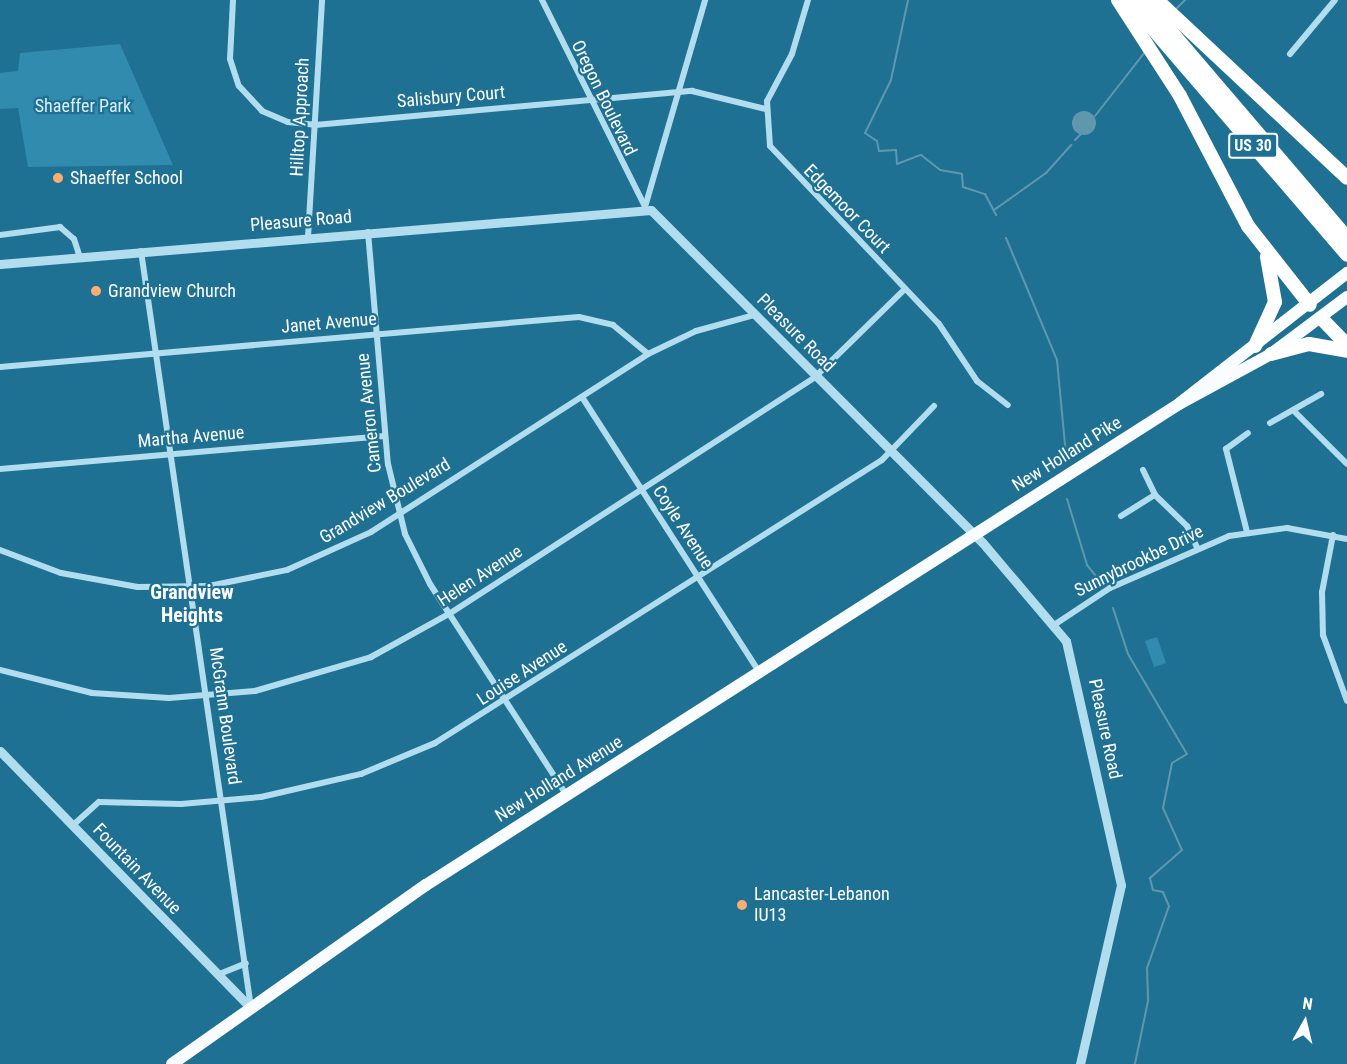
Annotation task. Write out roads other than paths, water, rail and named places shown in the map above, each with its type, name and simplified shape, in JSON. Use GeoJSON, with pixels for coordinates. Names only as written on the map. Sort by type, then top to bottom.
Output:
{"type":"FeatureCollection","features":[{"type":"Feature","properties":{"kind":"highway"},"geometry":{"type":"LineString","coordinates":[[1118,0],[1161,30],[1347,178]]}},
{"type":"Feature","properties":{"kind":"highway","name":"US 30"},"geometry":{"type":"LineString","coordinates":[[1128,0],[1161,30],[1347,238]]}},
{"type":"Feature","properties":{"kind":"highway","name":"US 30"},"geometry":{"type":"LineString","coordinates":[[1144,0],[1161,30],[1347,255]]}},
{"type":"Feature","properties":{"kind":"highway"},"geometry":{"type":"LineString","coordinates":[[1157,0],[1161,30],[1264,250],[1276,294],[1255,346]]}},
{"type":"Feature","properties":{"kind":"highway"},"geometry":{"type":"LineString","coordinates":[[1264,250],[1310,305]]}},
{"type":"Feature","properties":{"kind":"highway"},"geometry":{"type":"LineString","coordinates":[[1321,318],[1347,345]]}},
{"type":"Feature","properties":{"kind":"highway"},"geometry":{"type":"LineString","coordinates":[[1270,354],[1309,344],[1347,351]]}},
{"type":"Feature","properties":{"kind":"main road","name":"New Holland Pike"},"geometry":{"type":"LineString","coordinates":[[1179,404],[1310,305],[1343,276]]}},
{"type":"Feature","properties":{"kind":"main road","name":"New Holland Pike"},"geometry":{"type":"LineString","coordinates":[[973,535],[1179,404],[1270,354],[1347,297]]}},
{"type":"Feature","properties":{"kind":"main road"},"geometry":{"type":"LineString","coordinates":[[1310,305],[1321,318]]}},
{"type":"Feature","properties":{"kind":"main road","name":"New Holland Avenue"},"geometry":{"type":"LineString","coordinates":[[172,1064],[426,885],[973,535]]}},
{"type":"Feature","properties":{"kind":"street","name":"Salisbury Court"},"geometry":{"type":"LineString","coordinates":[[233,0],[230,59],[243,93],[271,116],[315,125],[678,92],[705,92],[766,109]]}},
{"type":"Feature","properties":{"kind":"street","name":"Hilltop Approach"},"geometry":{"type":"LineString","coordinates":[[308,237],[322,0]]}},
{"type":"Feature","properties":{"kind":"street","name":"Oregon Boulevard"},"geometry":{"type":"LineString","coordinates":[[542,0],[588,100],[645,207]]}},
{"type":"Feature","properties":{"kind":"street"},"geometry":{"type":"LineString","coordinates":[[645,207],[705,0]]}},
{"type":"Feature","properties":{"kind":"street","name":"Edgemoor Court"},"geometry":{"type":"LineString","coordinates":[[808,0],[792,54],[766,109],[767,138],[779,161],[944,330],[977,381],[1008,405]]}},
{"type":"Feature","properties":{"kind":"street"},"geometry":{"type":"LineString","coordinates":[[1290,54],[1335,0]]}},
{"type":"Feature","properties":{"kind":"street","name":"Pleasure Road"},"geometry":{"type":"LineString","coordinates":[[0,264],[645,207],[973,535],[1054,625],[1075,667],[1121,885],[1080,1064]]}},
{"type":"Feature","properties":{"kind":"street"},"geometry":{"type":"LineString","coordinates":[[0,235],[60,227],[74,239],[80,257]]}},
{"type":"Feature","properties":{"kind":"street","name":"Cameron Avenue"},"geometry":{"type":"LineString","coordinates":[[368,231],[385,436],[398,514],[449,614],[567,796]]}},
{"type":"Feature","properties":{"kind":"street","name":"McGrann Boulevard"},"geometry":{"type":"LineString","coordinates":[[141,252],[223,801],[251,1008]]}},
{"type":"Feature","properties":{"kind":"street","name":"Helen Avenue"},"geometry":{"type":"LineString","coordinates":[[0,670],[92,693],[207,697],[255,691],[340,669],[449,614],[815,377],[906,289]]}},
{"type":"Feature","properties":{"kind":"street","name":"Grandview Boulevard"},"geometry":{"type":"LineString","coordinates":[[0,550],[97,582],[191,587],[287,570],[345,546],[648,354],[696,331],[754,315]]}},
{"type":"Feature","properties":{"kind":"street","name":"Janet Avenue"},"geometry":{"type":"LineString","coordinates":[[0,367],[588,317],[613,325],[648,354]]}},
{"type":"Feature","properties":{"kind":"street"},"geometry":{"type":"LineString","coordinates":[[1270,423],[1321,394]]}},
{"type":"Feature","properties":{"kind":"street","name":"Coyle Avenue"},"geometry":{"type":"LineString","coordinates":[[582,397],[759,673]]}},
{"type":"Feature","properties":{"kind":"street","name":"Louise Avenue"},"geometry":{"type":"LineString","coordinates":[[72,826],[99,802],[223,801],[311,787],[390,764],[506,701],[890,453],[934,406]]}},
{"type":"Feature","properties":{"kind":"street"},"geometry":{"type":"LineString","coordinates":[[1293,410],[1347,465]]}},
{"type":"Feature","properties":{"kind":"street"},"geometry":{"type":"LineString","coordinates":[[1247,532],[1226,449],[1248,433]]}},
{"type":"Feature","properties":{"kind":"street","name":"Martha Avenue"},"geometry":{"type":"LineString","coordinates":[[0,469],[385,436]]}},
{"type":"Feature","properties":{"kind":"street"},"geometry":{"type":"LineString","coordinates":[[1143,470],[1155,495],[1180,518],[1197,547]]}},
{"type":"Feature","properties":{"kind":"street"},"geometry":{"type":"LineString","coordinates":[[1121,516],[1155,495]]}},
{"type":"Feature","properties":{"kind":"street","name":"Sunnybrookbe Drive"},"geometry":{"type":"LineString","coordinates":[[1054,625],[1110,588],[1197,547],[1247,532],[1287,528],[1347,539]]}},
{"type":"Feature","properties":{"kind":"street"},"geometry":{"type":"LineString","coordinates":[[1333,535],[1322,592],[1323,634],[1347,701]]}},
{"type":"Feature","properties":{"kind":"street","name":"Fountain Avenue"},"geometry":{"type":"LineString","coordinates":[[0,751],[216,975],[251,1008]]}},
{"type":"Feature","properties":{"kind":"street"},"geometry":{"type":"LineString","coordinates":[[216,975],[246,963]]}},
{"type":"Feature","properties":{"kind":"waterway"},"geometry":{"type":"LineString","coordinates":[[908,0],[891,80],[865,133],[877,141],[879,151],[896,150],[897,164],[921,155],[940,170],[962,174],[963,187],[985,194],[996,215]]}},
{"type":"Feature","properties":{"kind":"waterway"},"geometry":{"type":"LineString","coordinates":[[1174,11],[1185,0]]}},
{"type":"Feature","properties":{"kind":"waterway"},"geometry":{"type":"LineString","coordinates":[[1095,116],[1145,52]]}},
{"type":"Feature","properties":{"kind":"waterway"},"geometry":{"type":"LineString","coordinates":[[1075,140],[1083,132]]}},
{"type":"Feature","properties":{"kind":"waterway"},"geometry":{"type":"LineString","coordinates":[[994,210],[1046,173],[1071,145]]}},
{"type":"Feature","properties":{"kind":"waterway"},"geometry":{"type":"LineString","coordinates":[[1006,238],[1057,360],[1066,455]]}},
{"type":"Feature","properties":{"kind":"waterway"},"geometry":{"type":"LineString","coordinates":[[1067,499],[1087,565],[1099,580]]}},
{"type":"Feature","properties":{"kind":"waterway"},"geometry":{"type":"LineString","coordinates":[[1113,608],[1128,654],[1187,754],[1172,763],[1163,808],[1182,850],[1150,878],[1153,890],[1163,892],[1169,906],[1147,968],[1148,1001],[1135,1064]]}},
{"type":"Feature","properties":{"kind":"place","name":"Shaeffer School"},"geometry":{"type":"Point","coordinates":[58,178]}},
{"type":"Feature","properties":{"kind":"place","name":"Grandview Church"},"geometry":{"type":"Point","coordinates":[96,291]}},
{"type":"Feature","properties":{"kind":"place","name":"Lancaster-Lebanon IU13"},"geometry":{"type":"Point","coordinates":[742,905]}},
{"type":"Feature","properties":{"kind":"district","name":"Grandview Heights"},"geometry":{"type":"Point","coordinates":[192,604]}},
{"type":"Feature","properties":{"kind":"park label","name":"Shaeffer Park"},"geometry":{"type":"Point","coordinates":[83,106]}}]}
